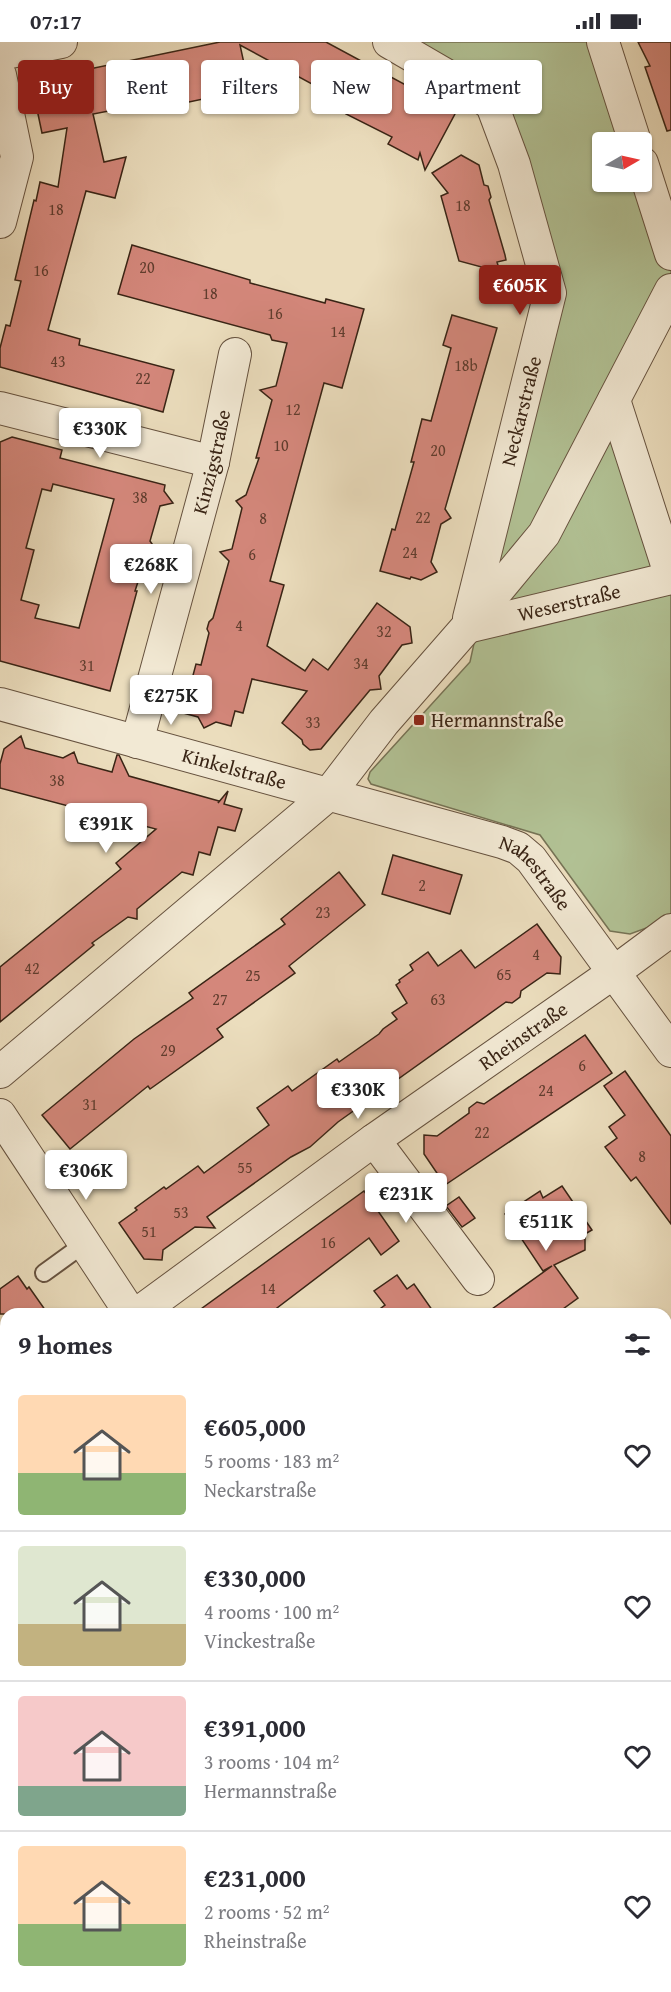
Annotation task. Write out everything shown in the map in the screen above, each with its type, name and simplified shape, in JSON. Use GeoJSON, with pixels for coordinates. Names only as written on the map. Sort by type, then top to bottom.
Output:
{"type":"FeatureCollection","features":[{"type":"Feature","properties":{"kind":"street"},"geometry":{"type":"LineString","coordinates":[[0,54],[61,42]]}},
{"type":"Feature","properties":{"kind":"street","name":"Neckarstraße"},"geometry":{"type":"LineString","coordinates":[[389,42],[475,92],[492,105],[514,164],[550,293],[467,627]]}},
{"type":"Feature","properties":{"kind":"street"},"geometry":{"type":"LineString","coordinates":[[603,42],[632,132]]}},
{"type":"Feature","properties":{"kind":"street"},"geometry":{"type":"LineString","coordinates":[[0,75],[17,157],[0,222]]}},
{"type":"Feature","properties":{"kind":"street"},"geometry":{"type":"LineString","coordinates":[[651,192],[671,254]]}},
{"type":"Feature","properties":{"kind":"street"},"geometry":{"type":"LineString","coordinates":[[0,1072],[328,795],[384,722],[544,534],[671,290]]}},
{"type":"Feature","properties":{"kind":"street","name":"Kinzigstraße"},"geometry":{"type":"LineString","coordinates":[[137,742],[213,462],[235,354]]}},
{"type":"Feature","properties":{"kind":"street"},"geometry":{"type":"LineString","coordinates":[[614,400],[671,578]]}},
{"type":"Feature","properties":{"kind":"street"},"geometry":{"type":"LineString","coordinates":[[0,408],[213,462]]}},
{"type":"Feature","properties":{"kind":"street","name":"Weserstraße"},"geometry":{"type":"LineString","coordinates":[[467,627],[671,578]]}},
{"type":"Feature","properties":{"kind":"street","name":"Kinkelstraße"},"geometry":{"type":"LineString","coordinates":[[0,704],[328,795]]}},
{"type":"Feature","properties":{"kind":"street","name":"Nahestraße"},"geometry":{"type":"LineString","coordinates":[[328,795],[502,842],[524,852],[671,1050]]}},
{"type":"Feature","properties":{"kind":"street","name":"Rheinstraße"},"geometry":{"type":"LineString","coordinates":[[145,1308],[374,1140],[671,930]]}},
{"type":"Feature","properties":{"kind":"street"},"geometry":{"type":"LineString","coordinates":[[0,1115],[127,1308]]}},
{"type":"Feature","properties":{"kind":"street"},"geometry":{"type":"LineString","coordinates":[[374,1140],[478,1279]]}},
{"type":"Feature","properties":{"kind":"lane"},"geometry":{"type":"LineString","coordinates":[[44,1273],[84,1244]]}},
{"type":"Feature","properties":{"kind":"green space"},"geometry":{"type":"Polygon","coordinates":[[[389,42],[603,42],[632,132],[592,132],[592,192],[646,192],[671,254],[671,290],[614,400],[671,577],[671,919],[630,934],[610,931],[540,835],[371,784],[368,779],[370,772],[470,662],[548,304],[496,114],[542,114],[542,60],[416,60],[389,42]]]}},
{"type":"Feature","properties":{"kind":"building"},"geometry":{"type":"Polygon","coordinates":[[[220,42],[326,42],[359,60],[311,60],[311,83],[299,77],[299,60],[268,60],[240,45],[243,60],[201,60],[201,99],[189,102],[189,60],[133,60],[220,42]]]}},
{"type":"Feature","properties":{"kind":"building"},"geometry":{"type":"Polygon","coordinates":[[[638,42],[671,42],[671,130],[667,131],[645,67],[650,66],[638,42]]]}},
{"type":"Feature","properties":{"kind":"building"},"geometry":{"type":"Polygon","coordinates":[[[106,66],[106,112],[94,114],[94,68],[106,66]]]}},
{"type":"Feature","properties":{"kind":"building"},"geometry":{"type":"Polygon","coordinates":[[[392,78],[404,84],[404,114],[455,114],[425,170],[420,153],[418,160],[388,144],[392,137],[346,114],[392,114],[392,78]]]}},
{"type":"Feature","properties":{"kind":"building"},"geometry":{"type":"Polygon","coordinates":[[[38,114],[93,114],[104,162],[126,157],[115,198],[86,191],[48,330],[80,339],[79,345],[174,370],[163,412],[0,367],[0,348],[6,325],[10,326],[21,281],[15,280],[34,200],[36,201],[40,182],[58,187],[67,128],[42,133],[38,114]]]}},
{"type":"Feature","properties":{"kind":"building"},"geometry":{"type":"Polygon","coordinates":[[[461,155],[479,165],[484,185],[488,186],[491,197],[489,200],[506,260],[497,262],[500,272],[459,261],[441,196],[448,193],[432,173],[461,155]]]}},
{"type":"Feature","properties":{"kind":"building"},"geometry":{"type":"Polygon","coordinates":[[[132,245],[250,280],[250,283],[325,303],[326,299],[364,309],[342,388],[324,383],[270,581],[284,585],[267,646],[305,671],[313,659],[328,670],[377,603],[410,627],[412,643],[402,645],[379,676],[381,689],[370,690],[321,749],[310,750],[282,723],[307,691],[252,679],[243,713],[235,711],[231,726],[216,722],[204,728],[198,717],[183,713],[196,664],[201,665],[209,633],[207,629],[213,618],[229,561],[220,552],[232,549],[242,508],[236,501],[246,495],[259,458],[256,458],[272,400],[260,390],[276,386],[287,343],[272,340],[270,335],[118,294],[132,245]]]}},
{"type":"Feature","properties":{"kind":"building"},"geometry":{"type":"Polygon","coordinates":[[[452,315],[497,328],[445,509],[451,518],[441,524],[431,562],[437,572],[421,580],[411,577],[410,579],[380,571],[392,529],[395,530],[414,462],[411,462],[422,419],[431,421],[451,348],[443,345],[452,315]]]}},
{"type":"Feature","properties":{"kind":"building"},"geometry":{"type":"Polygon","coordinates":[[[12,437],[62,450],[60,458],[165,485],[164,491],[173,503],[160,506],[150,541],[159,554],[146,557],[135,591],[137,591],[110,691],[0,661],[0,442],[12,437]],[[53,484],[51,491],[42,489],[26,548],[34,550],[21,600],[39,605],[35,618],[79,628],[114,499],[53,484]]]}},
{"type":"Feature","properties":{"kind":"building"},"geometry":{"type":"Polygon","coordinates":[[[21,736],[25,748],[63,758],[74,752],[78,763],[112,772],[117,755],[119,755],[129,776],[219,801],[218,803],[228,791],[224,804],[242,809],[235,831],[218,827],[210,855],[199,852],[193,875],[182,872],[137,909],[137,919],[128,917],[92,943],[94,945],[0,1022],[0,967],[121,869],[116,863],[156,829],[0,788],[0,764],[4,749],[21,736]]]}},
{"type":"Feature","properties":{"kind":"building"},"geometry":{"type":"Polygon","coordinates":[[[393,855],[462,875],[450,914],[382,894],[393,855]]]}},
{"type":"Feature","properties":{"kind":"building"},"geometry":{"type":"Polygon","coordinates":[[[339,872],[365,905],[289,966],[295,973],[217,1029],[223,1037],[150,1089],[148,1086],[70,1149],[42,1115],[134,1039],[193,998],[189,993],[285,924],[281,919],[339,872]]]}},
{"type":"Feature","properties":{"kind":"building"},"geometry":{"type":"Polygon","coordinates":[[[537,924],[561,957],[560,974],[547,973],[521,991],[520,997],[512,1003],[506,1002],[338,1122],[310,1147],[291,1157],[207,1217],[215,1228],[195,1227],[163,1250],[162,1260],[144,1259],[119,1223],[164,1187],[166,1189],[198,1166],[204,1173],[269,1125],[257,1108],[288,1086],[292,1091],[337,1059],[339,1062],[397,1019],[392,1013],[407,1003],[396,985],[413,970],[410,965],[428,952],[438,966],[461,950],[475,968],[537,924]]]}},
{"type":"Feature","properties":{"kind":"building"},"geometry":{"type":"Polygon","coordinates":[[[585,1035],[612,1073],[445,1185],[424,1154],[424,1135],[437,1136],[469,1113],[469,1108],[477,1102],[484,1104],[585,1035]]]}},
{"type":"Feature","properties":{"kind":"building"},"geometry":{"type":"Polygon","coordinates":[[[625,1071],[671,1136],[671,1224],[636,1177],[631,1181],[605,1147],[617,1138],[609,1127],[625,1115],[604,1086],[625,1071]]]}},
{"type":"Feature","properties":{"kind":"building"},"geometry":{"type":"Polygon","coordinates":[[[562,1186],[592,1230],[585,1234],[585,1250],[554,1265],[578,1298],[564,1308],[493,1308],[552,1266],[543,1271],[505,1214],[540,1191],[543,1198],[562,1186]]]}},
{"type":"Feature","properties":{"kind":"building"},"geometry":{"type":"Polygon","coordinates":[[[364,1191],[399,1241],[381,1255],[369,1238],[277,1308],[202,1308],[364,1191]]]}},
{"type":"Feature","properties":{"kind":"building"},"geometry":{"type":"Polygon","coordinates":[[[459,1197],[475,1218],[462,1227],[446,1206],[459,1197]]]}},
{"type":"Feature","properties":{"kind":"building"},"geometry":{"type":"Polygon","coordinates":[[[397,1275],[407,1289],[414,1284],[431,1308],[381,1308],[385,1305],[374,1291],[397,1275]]]}},
{"type":"Feature","properties":{"kind":"building"},"geometry":{"type":"Polygon","coordinates":[[[18,1276],[44,1308],[0,1308],[0,1289],[18,1276]]]}},
{"type":"Feature","properties":{"kind":"place","name":"Hermannstraße"},"geometry":{"type":"Point","coordinates":[419,720]}}]}
